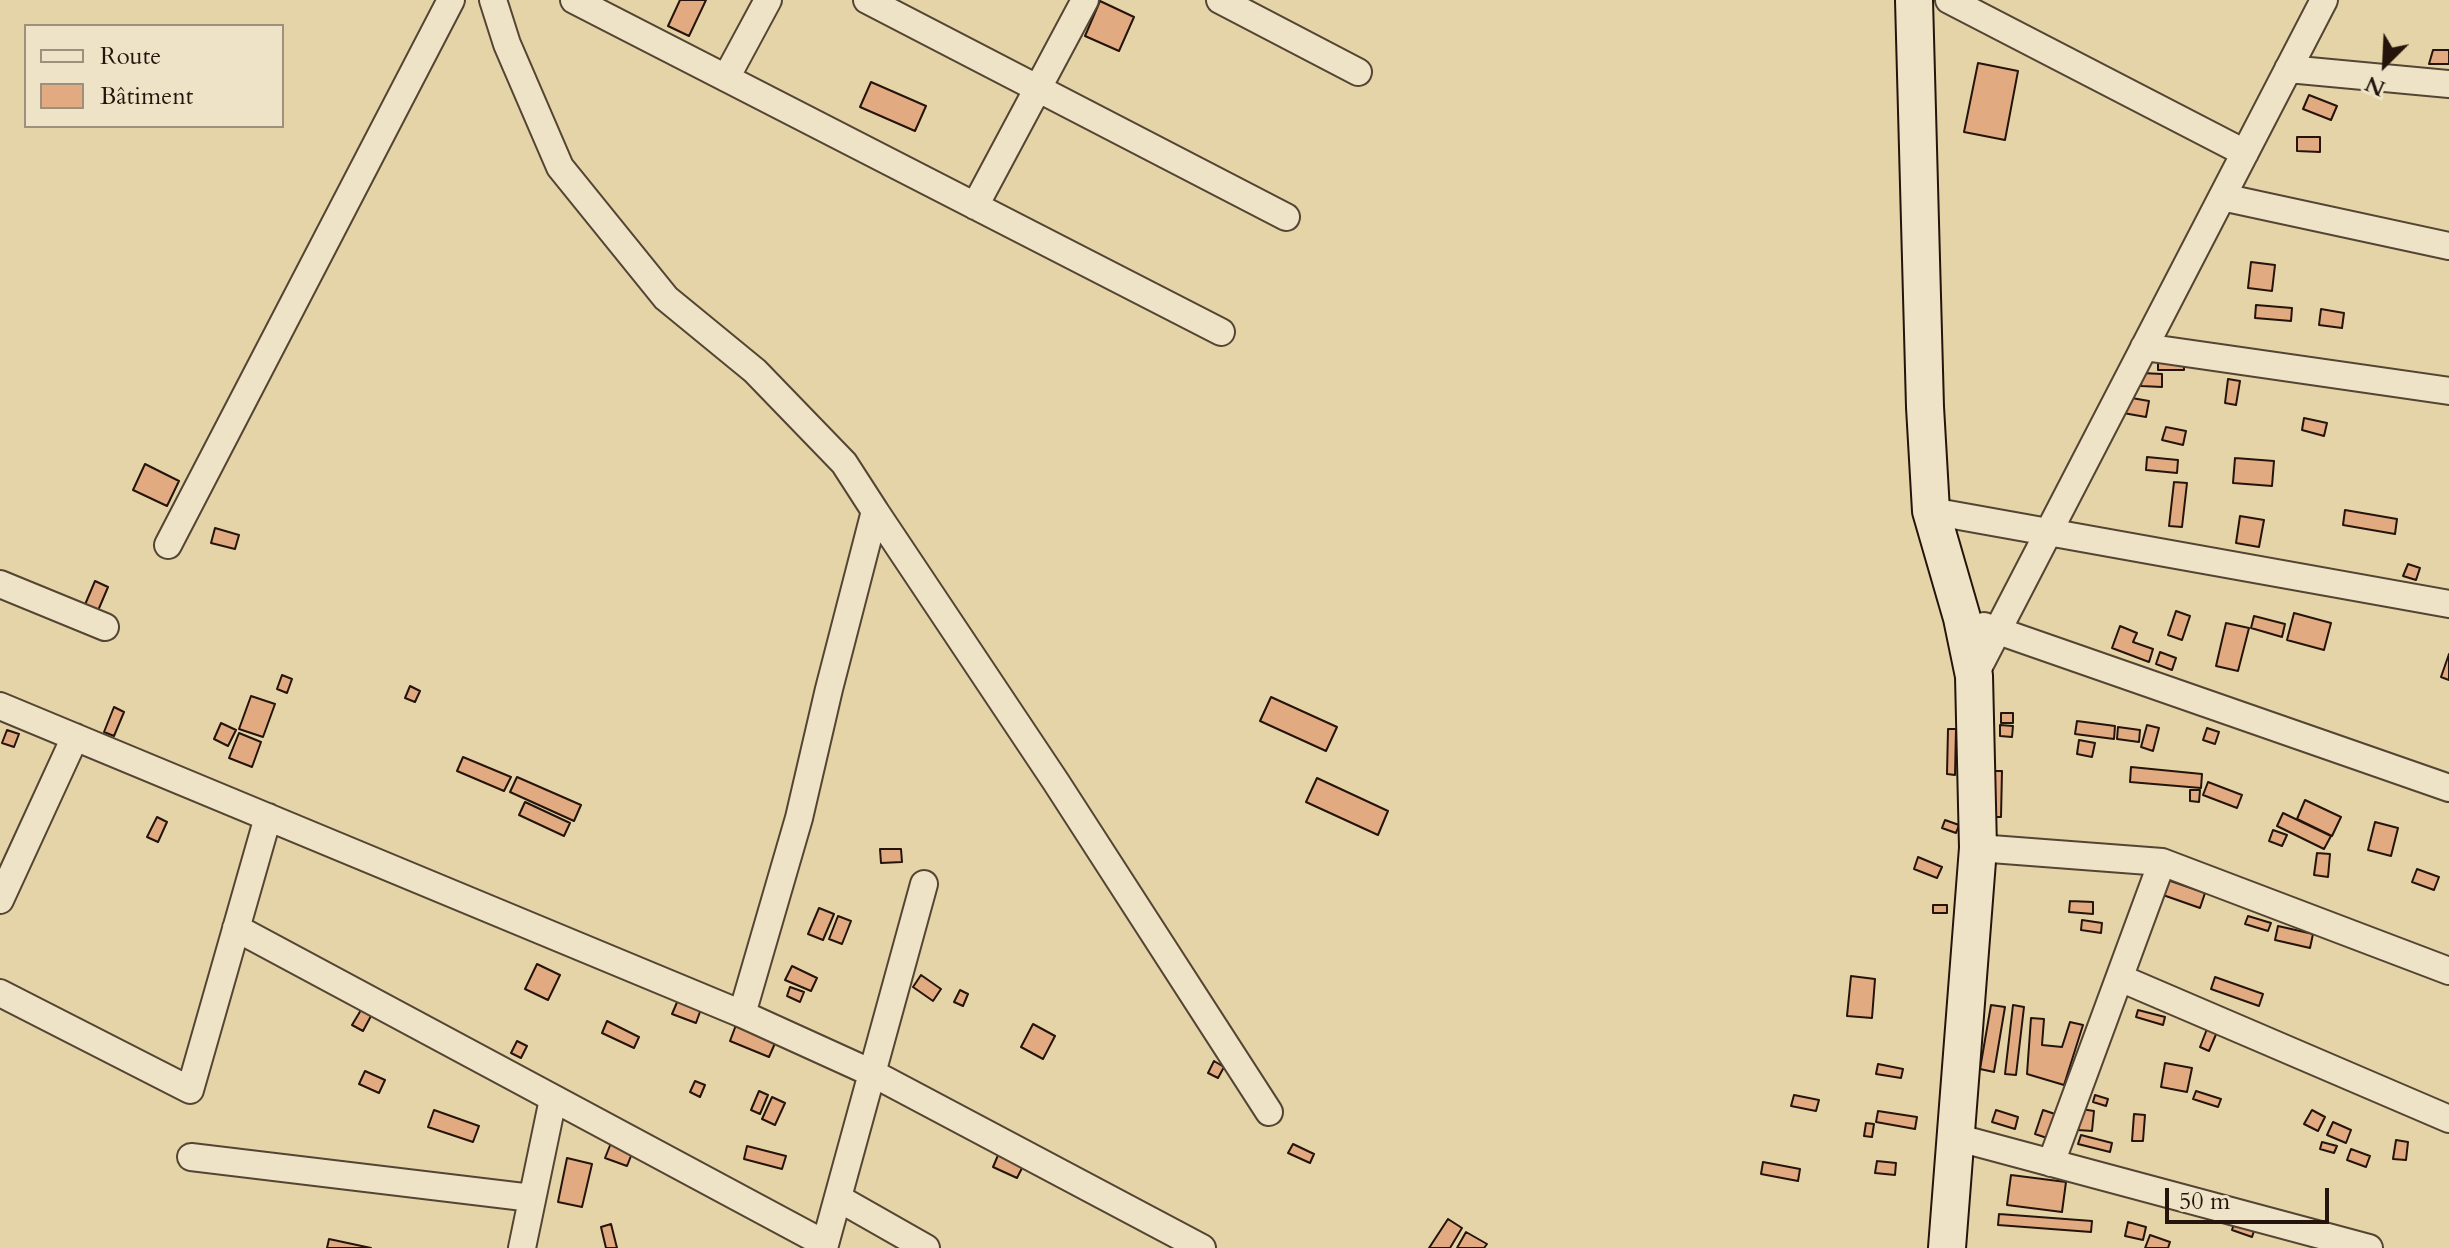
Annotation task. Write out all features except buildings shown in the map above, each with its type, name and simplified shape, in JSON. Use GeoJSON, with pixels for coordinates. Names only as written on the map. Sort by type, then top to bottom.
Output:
{"type":"FeatureCollection","features":[{"type":"Feature","properties":{"kind":"street"},"geometry":{"type":"LineString","coordinates":[[168,545],[451,0]]}},
{"type":"Feature","properties":{"kind":"street"},"geometry":{"type":"LineString","coordinates":[[493,0],[507,44],[560,167],[666,298],[755,371],[844,463],[1056,782],[1269,1112]]}},
{"type":"Feature","properties":{"kind":"street"},"geometry":{"type":"LineString","coordinates":[[574,0],[1221,332]]}},
{"type":"Feature","properties":{"kind":"street"},"geometry":{"type":"LineString","coordinates":[[726,78],[768,0]]}},
{"type":"Feature","properties":{"kind":"street"},"geometry":{"type":"LineString","coordinates":[[867,0],[1286,217]]}},
{"type":"Feature","properties":{"kind":"street"},"geometry":{"type":"LineString","coordinates":[[975,206],[1085,0]]}},
{"type":"Feature","properties":{"kind":"street"},"geometry":{"type":"LineString","coordinates":[[1220,0],[1358,72]]}},
{"type":"Feature","properties":{"kind":"street"},"geometry":{"type":"LineString","coordinates":[[1914,0],[1925,407],[1931,511],[1962,618],[1974,676],[1978,848],[1947,1248]]}},
{"type":"Feature","properties":{"kind":"street"},"geometry":{"type":"LineString","coordinates":[[1949,0],[2245,153]]}},
{"type":"Feature","properties":{"kind":"street"},"geometry":{"type":"LineString","coordinates":[[1974,676],[2323,0]]}},
{"type":"Feature","properties":{"kind":"street"},"geometry":{"type":"LineString","coordinates":[[2288,69],[2449,84]]}},
{"type":"Feature","properties":{"kind":"street"},"geometry":{"type":"LineString","coordinates":[[2222,197],[2449,246]]}},
{"type":"Feature","properties":{"kind":"street"},"geometry":{"type":"LineString","coordinates":[[2144,347],[2449,391]]}},
{"type":"Feature","properties":{"kind":"street"},"geometry":{"type":"LineString","coordinates":[[742,1014],[799,818],[875,511]]}},
{"type":"Feature","properties":{"kind":"street"},"geometry":{"type":"LineString","coordinates":[[1931,511],[2449,604]]}},
{"type":"Feature","properties":{"kind":"street"},"geometry":{"type":"LineString","coordinates":[[0,584],[105,627]]}},
{"type":"Feature","properties":{"kind":"street"},"geometry":{"type":"LineString","coordinates":[[1962,618],[2449,788]]}},
{"type":"Feature","properties":{"kind":"street"},"geometry":{"type":"LineString","coordinates":[[0,706],[742,1014],[874,1074],[1202,1248]]}},
{"type":"Feature","properties":{"kind":"street"},"geometry":{"type":"LineString","coordinates":[[0,900],[75,737]]}},
{"type":"Feature","properties":{"kind":"street"},"geometry":{"type":"LineString","coordinates":[[0,993],[190,1090],[268,817]]}},
{"type":"Feature","properties":{"kind":"street"},"geometry":{"type":"LineString","coordinates":[[1978,848],[2162,862],[2449,971]]}},
{"type":"Feature","properties":{"kind":"street"},"geometry":{"type":"LineString","coordinates":[[2051,1163],[2162,862]]}},
{"type":"Feature","properties":{"kind":"street"},"geometry":{"type":"LineString","coordinates":[[236,928],[825,1246],[924,884]]}},
{"type":"Feature","properties":{"kind":"street"},"geometry":{"type":"LineString","coordinates":[[2120,978],[2449,1119]]}},
{"type":"Feature","properties":{"kind":"street"},"geometry":{"type":"LineString","coordinates":[[522,1248],[553,1099]]}},
{"type":"Feature","properties":{"kind":"street"},"geometry":{"type":"LineString","coordinates":[[1955,1137],[2369,1248]]}},
{"type":"Feature","properties":{"kind":"street"},"geometry":{"type":"LineString","coordinates":[[191,1157],[532,1198]]}},
{"type":"Feature","properties":{"kind":"street"},"geometry":{"type":"LineString","coordinates":[[838,1198],[926,1248]]}}]}
